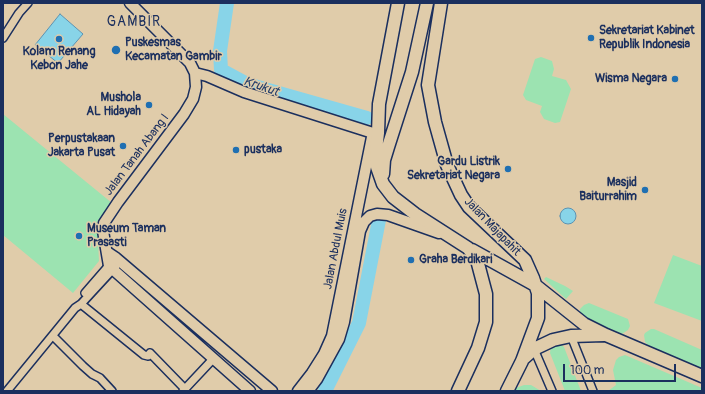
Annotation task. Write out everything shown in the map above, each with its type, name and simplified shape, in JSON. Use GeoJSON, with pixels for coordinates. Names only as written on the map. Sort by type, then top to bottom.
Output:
{"type":"FeatureCollection","features":[{"type":"Feature","properties":{"kind":"main road"},"geometry":{"type":"LineString","coordinates":[[383,184],[377,167],[376,150],[379,104],[398,3]]}},
{"type":"Feature","properties":{"kind":"main road"},"geometry":{"type":"LineString","coordinates":[[383,184],[384,160],[412,72],[427,3]]}},
{"type":"Feature","properties":{"kind":"main road","name":"Jalan Majapahit"},"geometry":{"type":"LineString","coordinates":[[441,3],[428,85],[434,122],[447,165],[461,195],[469,207],[525,260],[536,285]]}},
{"type":"Feature","properties":{"kind":"main road","name":"Jalan Majapahit"},"geometry":{"type":"LineString","coordinates":[[383,184],[393,197],[415,214],[468,248],[536,285],[584,324],[702,376]]}},
{"type":"Feature","properties":{"kind":"main road"},"geometry":{"type":"LineString","coordinates":[[458,391],[484,332],[486,314],[486,294],[483,279],[477,260],[468,248]]}},
{"type":"Feature","properties":{"kind":"main road"},"geometry":{"type":"LineString","coordinates":[[507,391],[522,361],[538,318],[536,285]]}},
{"type":"Feature","properties":{"kind":"main road"},"geometry":{"type":"LineString","coordinates":[[522,361],[534,348],[553,340],[571,336],[606,335]]}},
{"type":"Feature","properties":{"kind":"street"},"geometry":{"type":"LineString","coordinates":[[3,38],[28,3]]}},
{"type":"Feature","properties":{"kind":"street"},"geometry":{"type":"LineString","coordinates":[[130,3],[190,63],[195,73],[207,76],[244,92],[373,133]]}},
{"type":"Feature","properties":{"kind":"street","name":"Jalan Tanah Abang I"},"geometry":{"type":"LineString","coordinates":[[111,268],[103,231],[104,223],[184,114],[193,98],[196,87],[195,73]]}},
{"type":"Feature","properties":{"kind":"street","name":"Jalan Abdul Muis"},"geometry":{"type":"LineString","coordinates":[[298,391],[324,354],[332,336],[379,104]]}},
{"type":"Feature","properties":{"kind":"street","name":"Jalan Abdul Muis"},"geometry":{"type":"LineString","coordinates":[[308,391],[317,379],[339,339],[344,322],[360,231],[364,222],[370,216],[377,214],[388,215],[454,239]]}},
{"type":"Feature","properties":{"kind":"street"},"geometry":{"type":"LineString","coordinates":[[107,252],[272,391]]}},
{"type":"Feature","properties":{"kind":"street"},"geometry":{"type":"LineString","coordinates":[[7,391],[118,260]]}},
{"type":"Feature","properties":{"kind":"street"},"geometry":{"type":"LineString","coordinates":[[111,268],[250,391]]}},
{"type":"Feature","properties":{"kind":"street"},"geometry":{"type":"LineString","coordinates":[[78,306],[144,355],[148,356],[150,353],[184,390],[213,359]]}},
{"type":"Feature","properties":{"kind":"street"},"geometry":{"type":"LineString","coordinates":[[53,336],[83,366],[98,377],[112,391]]}},
{"type":"Feature","properties":{"kind":"street"},"geometry":{"type":"LineString","coordinates":[[571,336],[593,391]]}},
{"type":"Feature","properties":{"kind":"street"},"geometry":{"type":"LineString","coordinates":[[534,348],[552,391]]}},
{"type":"Feature","properties":{"kind":"green space"},"geometry":{"type":"Polygon","coordinates":[[[541,57],[552,61],[554,69],[552,76],[566,80],[571,89],[560,122],[555,123],[544,119],[540,112],[542,106],[526,100],[523,95],[535,59],[541,57]]]}},
{"type":"Feature","properties":{"kind":"green space","name":"Museum Taman Prasasti"},"geometry":{"type":"Polygon","coordinates":[[[3,114],[112,203],[97,222],[99,261],[73,293],[3,235],[3,114]]]}},
{"type":"Feature","properties":{"kind":"green space"},"geometry":{"type":"Polygon","coordinates":[[[673,255],[702,266],[702,321],[654,303],[673,255]]]}},
{"type":"Feature","properties":{"kind":"green space"},"geometry":{"type":"Polygon","coordinates":[[[546,277],[573,291],[566,299],[544,279],[546,277]]]}},
{"type":"Feature","properties":{"kind":"green space"},"geometry":{"type":"Polygon","coordinates":[[[589,303],[628,319],[630,326],[628,330],[622,334],[587,319],[580,314],[580,309],[589,303]]]}},
{"type":"Feature","properties":{"kind":"green space"},"geometry":{"type":"Polygon","coordinates":[[[651,329],[702,350],[702,370],[648,345],[645,342],[644,335],[651,329]]]}},
{"type":"Feature","properties":{"kind":"green space"},"geometry":{"type":"Polygon","coordinates":[[[560,344],[564,347],[581,391],[565,391],[550,353],[551,346],[560,344]]]}},
{"type":"Feature","properties":{"kind":"green space"},"geometry":{"type":"Polygon","coordinates":[[[625,355],[702,388],[702,391],[608,391],[616,385],[613,370],[616,360],[625,355]]]}},
{"type":"Feature","properties":{"kind":"green space"},"geometry":{"type":"Polygon","coordinates":[[[524,385],[531,385],[541,391],[513,391],[524,385]]]}},
{"type":"Feature","properties":{"kind":"water","name":"Kolam Renang Kebon Jahe"},"geometry":{"type":"Polygon","coordinates":[[[60,14],[83,34],[58,63],[35,45],[60,14]]]}},
{"type":"Feature","properties":{"kind":"water"},"geometry":{"type":"Polygon","coordinates":[[[568,208],[574,210],[576,216],[574,222],[568,224],[562,222],[560,216],[562,210],[568,208]]]}},
{"type":"Feature","properties":{"kind":"waterway","name":"Krukut"},"geometry":{"type":"LineString","coordinates":[[227,3],[220,51],[221,70],[247,84],[367,118]]}},
{"type":"Feature","properties":{"kind":"waterway","name":"Krukut"},"geometry":{"type":"LineString","coordinates":[[325,391],[359,323],[379,220]]}},
{"type":"Feature","properties":{"kind":"place","name":"Sekretariat Kabinet Republik Indonesia"},"geometry":{"type":"Point","coordinates":[591,38]}},
{"type":"Feature","properties":{"kind":"place","name":"Kolam Renang Kebon Jahe"},"geometry":{"type":"Point","coordinates":[59,39]}},
{"type":"Feature","properties":{"kind":"place","name":"Puskesmas Kecamatan Gambir"},"geometry":{"type":"Point","coordinates":[116,50]}},
{"type":"Feature","properties":{"kind":"place","name":"Wisma Negara"},"geometry":{"type":"Point","coordinates":[675,79]}},
{"type":"Feature","properties":{"kind":"place","name":"Mushola AL Hidayah"},"geometry":{"type":"Point","coordinates":[149,105]}},
{"type":"Feature","properties":{"kind":"place","name":"Perpustakaan Jakarta Pusat"},"geometry":{"type":"Point","coordinates":[123,146]}},
{"type":"Feature","properties":{"kind":"place","name":"pustaka"},"geometry":{"type":"Point","coordinates":[236,150]}},
{"type":"Feature","properties":{"kind":"place","name":"Gardu Listrik Sekretariat Negara"},"geometry":{"type":"Point","coordinates":[508,169]}},
{"type":"Feature","properties":{"kind":"place","name":"Masjid Baiturrahim"},"geometry":{"type":"Point","coordinates":[645,190]}},
{"type":"Feature","properties":{"kind":"place","name":"Museum Taman Prasasti"},"geometry":{"type":"Point","coordinates":[79,236]}},
{"type":"Feature","properties":{"kind":"place","name":"Graha Berdikari"},"geometry":{"type":"Point","coordinates":[411,260]}},
{"type":"Feature","properties":{"kind":"district","name":"GAMBIR"},"geometry":{"type":"Point","coordinates":[134,22]}}]}
